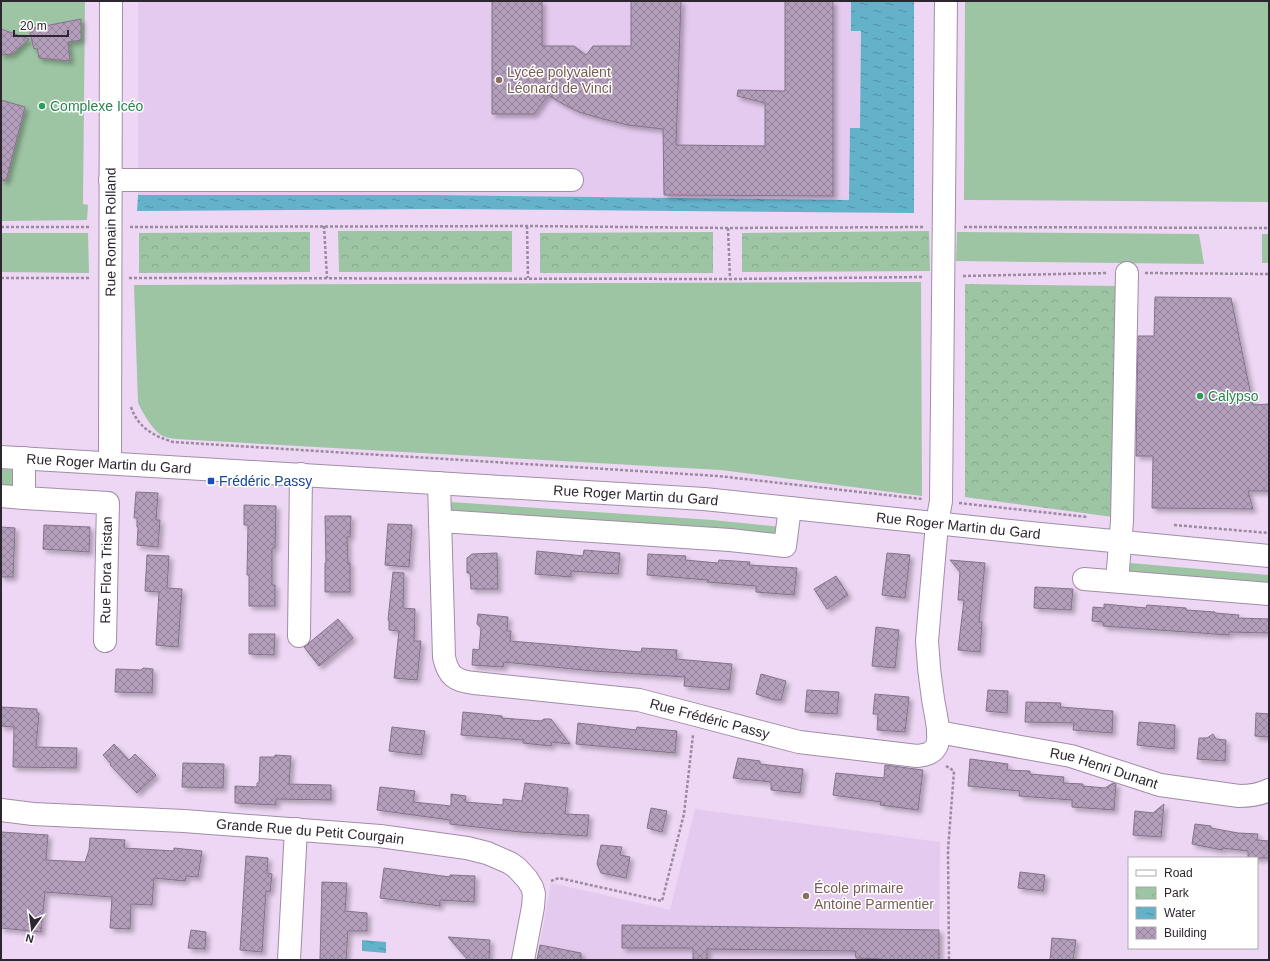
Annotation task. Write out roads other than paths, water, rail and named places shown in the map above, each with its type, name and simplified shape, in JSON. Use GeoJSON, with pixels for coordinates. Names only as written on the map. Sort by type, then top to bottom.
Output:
{"type":"FeatureCollection","features":[{"type":"Feature","properties":{"kind":"street","name":"Rue Romain Rolland"},"geometry":{"type":"LineString","coordinates":[[110,463],[119,274],[110,227],[111,1]]}},
{"type":"Feature","properties":{"kind":"street"},"geometry":{"type":"LineString","coordinates":[[938,732],[927,641],[936,523],[941,501],[942,277],[946,1]]}},
{"type":"Feature","properties":{"kind":"street"},"geometry":{"type":"LineString","coordinates":[[110,180],[572,180]]}},
{"type":"Feature","properties":{"kind":"street"},"geometry":{"type":"LineString","coordinates":[[1117,581],[1121,542],[1127,272]]}},
{"type":"Feature","properties":{"kind":"street","name":"Rue Roger Martin du Gard"},"geometry":{"type":"LineString","coordinates":[[1,457],[704,499],[1269,556]]}},
{"type":"Feature","properties":{"kind":"street"},"geometry":{"type":"LineString","coordinates":[[1,496],[24,498],[24,458]]}},
{"type":"Feature","properties":{"kind":"street"},"geometry":{"type":"LineString","coordinates":[[299,636],[301,474]]}},
{"type":"Feature","properties":{"kind":"street","name":"Rue Frédéric Passy"},"geometry":{"type":"LineString","coordinates":[[439,483],[444,657],[446,666],[456,679],[470,682],[639,700],[799,742],[917,756],[925,756],[930,754],[937,746],[938,732]]}},
{"type":"Feature","properties":{"kind":"street","name":"Rue Flora Tristan"},"geometry":{"type":"LineString","coordinates":[[24,498],[108,503],[105,641]]}},
{"type":"Feature","properties":{"kind":"street"},"geometry":{"type":"LineString","coordinates":[[440,521],[730,540],[785,546],[790,508]]}},
{"type":"Feature","properties":{"kind":"street"},"geometry":{"type":"LineString","coordinates":[[1084,578],[1269,594]]}},
{"type":"Feature","properties":{"kind":"street","name":"Rue Henri Dunant"},"geometry":{"type":"LineString","coordinates":[[938,732],[1071,756],[1160,785],[1240,796],[1261,794],[1269,790]]}},
{"type":"Feature","properties":{"kind":"street","name":"Grande Rue du Petit Courgain"},"geometry":{"type":"LineString","coordinates":[[1,810],[33,814],[184,821],[380,836],[477,851],[501,859],[517,868],[532,886],[534,894],[533,907],[523,960]]}},
{"type":"Feature","properties":{"kind":"street"},"geometry":{"type":"LineString","coordinates":[[289,960],[296,829]]}},
{"type":"Feature","properties":{"kind":"water"},"geometry":{"type":"Polygon","coordinates":[[[851,1],[914,1],[914,213],[436,209],[137,211],[138,195],[435,195],[849,200],[850,128],[860,128],[861,31],[851,31],[851,1]]]}},
{"type":"Feature","properties":{"kind":"water"},"geometry":{"type":"Polygon","coordinates":[[[362,940],[386,942],[386,953],[362,951],[362,940]]]}},
{"type":"Feature","properties":{"kind":"place","name":"Lycée polyvalent Léonard de Vinci"},"geometry":{"type":"Point","coordinates":[499,80]}},
{"type":"Feature","properties":{"kind":"place","name":"Complexe Icéo"},"geometry":{"type":"Point","coordinates":[42,106]}},
{"type":"Feature","properties":{"kind":"place","name":"Calypso"},"geometry":{"type":"Point","coordinates":[1200,396]}},
{"type":"Feature","properties":{"kind":"place","name":"Frédéric Passy"},"geometry":{"type":"Point","coordinates":[211,481]}},
{"type":"Feature","properties":{"kind":"place","name":"École primaire Antoine Parmentier"},"geometry":{"type":"Point","coordinates":[806,896]}}]}
